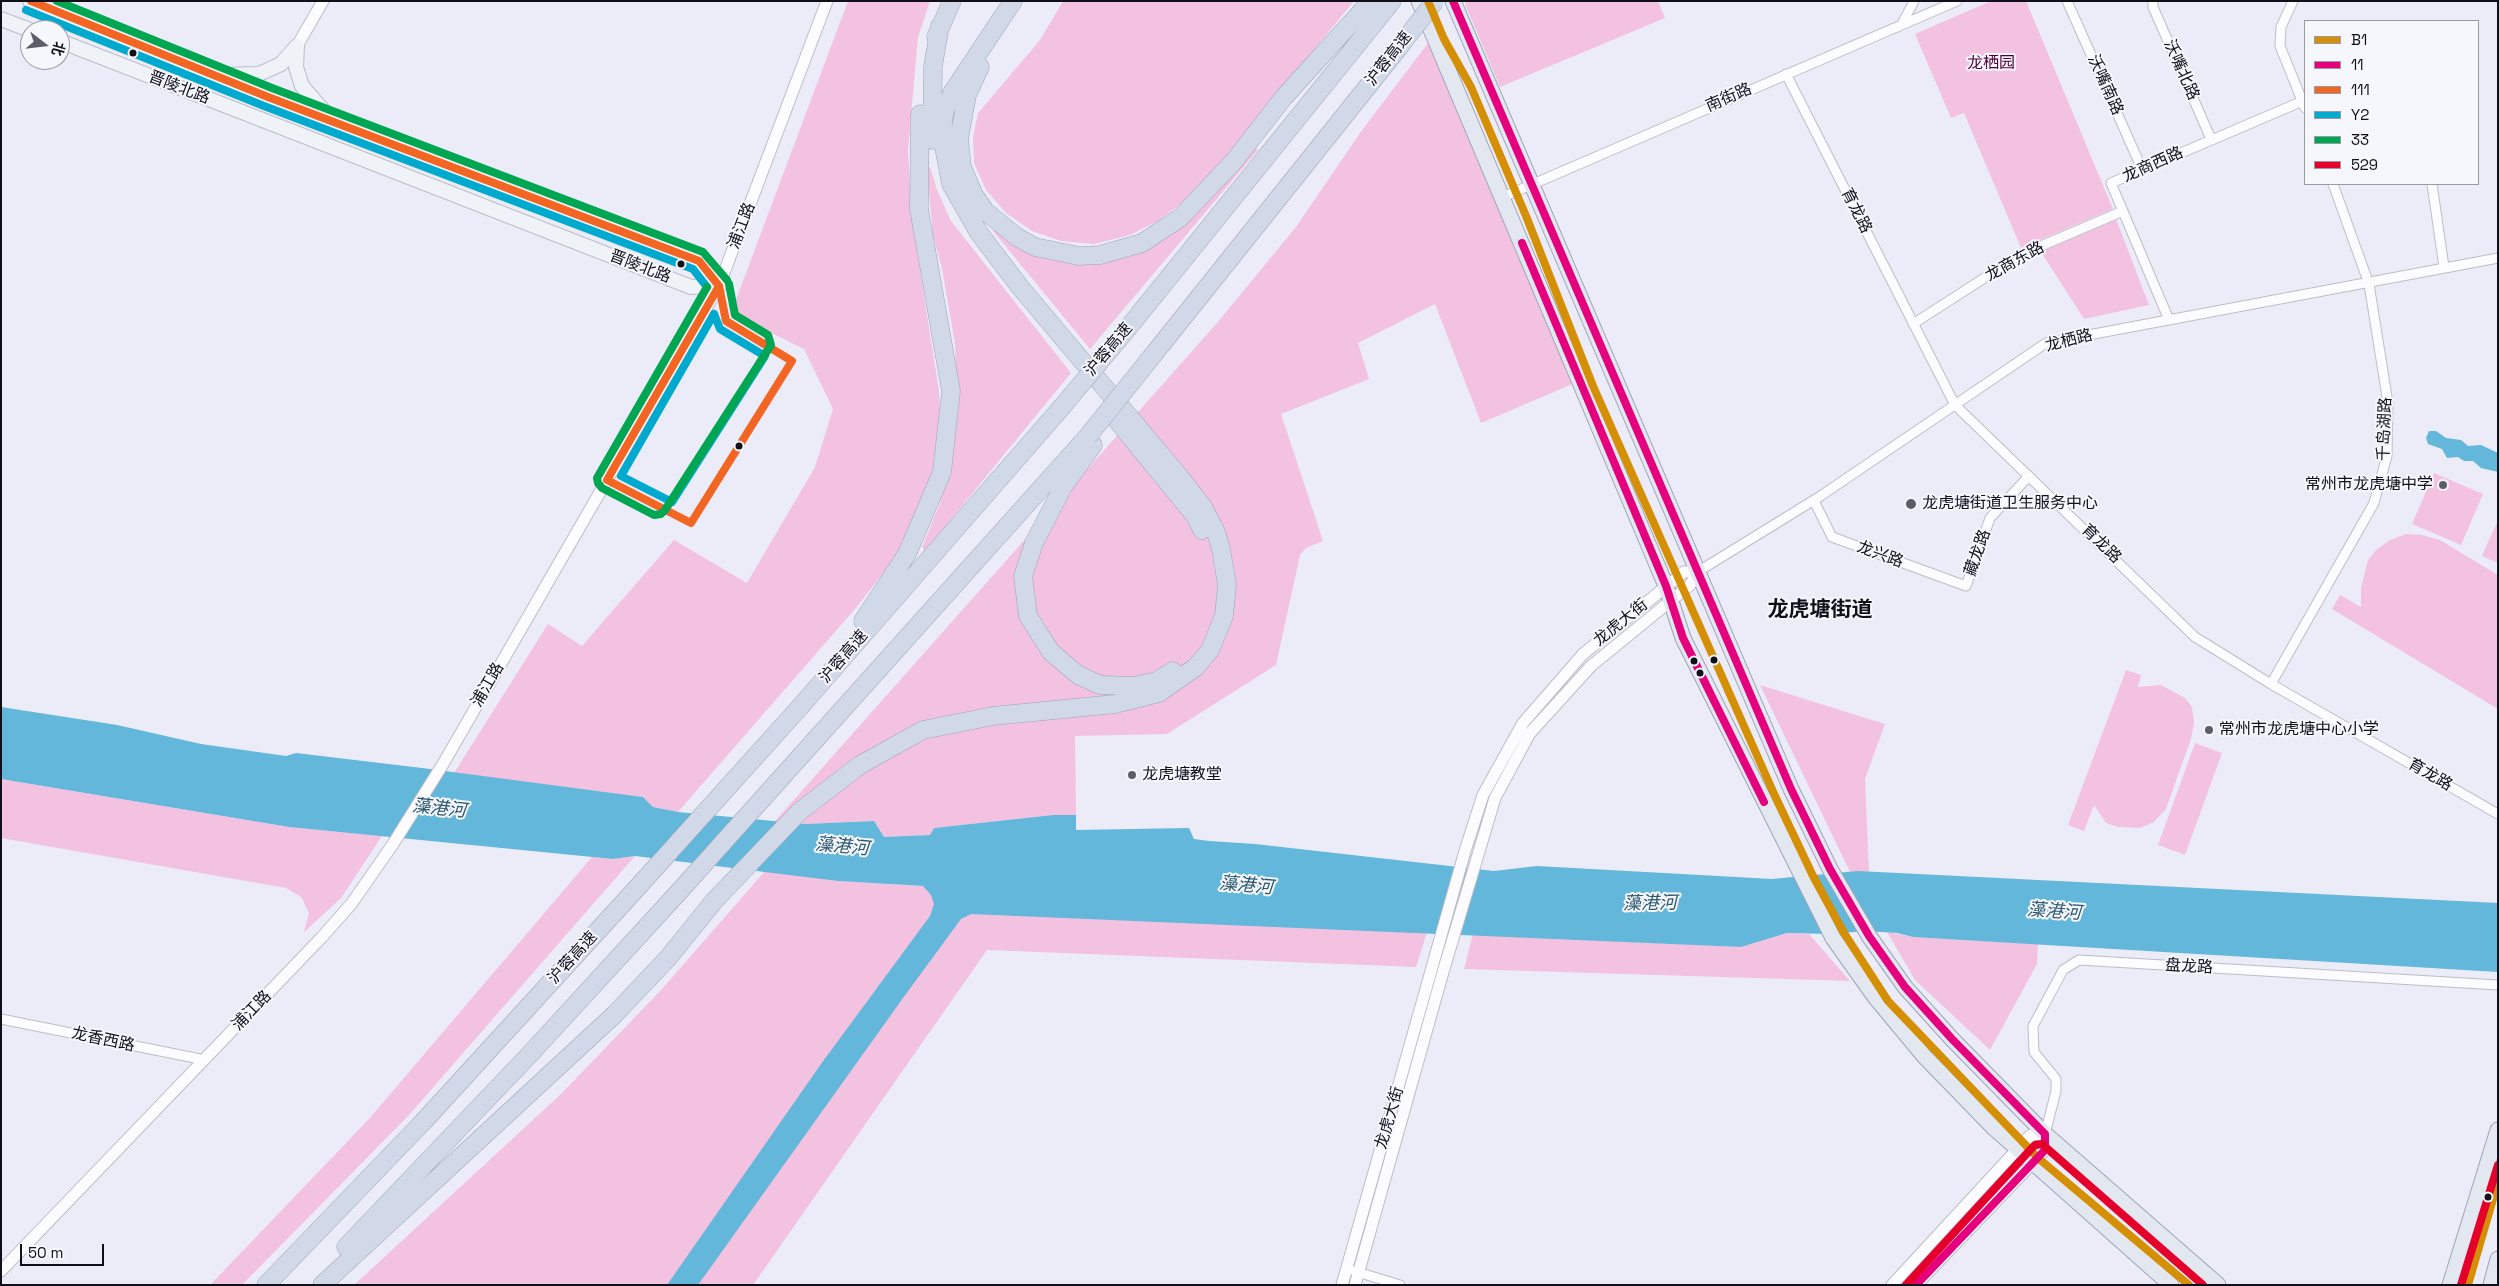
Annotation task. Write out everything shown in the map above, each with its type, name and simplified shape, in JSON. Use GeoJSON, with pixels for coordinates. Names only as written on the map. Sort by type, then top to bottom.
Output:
{"type":"FeatureCollection","features":[{"type":"Feature","properties":{"kind":"highway"},"geometry":{"type":"LineString","coordinates":[[721,792],[860,625],[907,554],[942,472],[951,391],[919,209],[920,108],[928,63],[940,26],[952,1]]}},
{"type":"Feature","properties":{"kind":"highway","name":"沪蓉高速"},"geometry":{"type":"LineString","coordinates":[[310,1285],[531,1053],[1091,440],[1156,360],[1434,1]]}},
{"type":"Feature","properties":{"kind":"highway"},"geometry":{"type":"LineString","coordinates":[[1010,7],[967,95],[959,138],[962,166],[974,195],[985,211],[1017,237],[1035,247],[1059,253],[1100,255],[1142,243],[1180,218],[1234,161],[1284,97],[1382,5]]}},
{"type":"Feature","properties":{"kind":"highway","name":"沪蓉高速"},"geometry":{"type":"LineString","coordinates":[[266,1285],[423,1122],[636,889],[1061,408],[1128,328],[1382,5]]}},
{"type":"Feature","properties":{"kind":"highway"},"geometry":{"type":"LineString","coordinates":[[322,1285],[614,1015],[668,958],[715,900],[799,812],[860,765],[924,730],[993,716],[1116,704],[1159,693],[1196,667],[1210,650],[1224,616],[1227,601],[1225,568],[1216,532],[1203,507],[1020,287],[979,233],[951,184],[942,136],[944,113],[952,93],[1010,7]]}},
{"type":"Feature","properties":{"kind":"highway"},"geometry":{"type":"LineString","coordinates":[[940,26],[933,66],[932,135],[936,166],[943,191],[954,213],[1014,294],[1196,517],[1212,559],[1217,590],[1214,612],[1206,637],[1193,654],[1176,670],[1158,681],[1134,686],[1100,685],[1078,675],[1051,652],[1028,616],[1023,576],[1034,543],[1063,487],[1091,440]]}},
{"type":"Feature","properties":{"kind":"main road","name":"晋陵北路"},"geometry":{"type":"LineString","coordinates":[[30,1],[213,75],[699,261],[719,286]]}},
{"type":"Feature","properties":{"kind":"main road"},"geometry":{"type":"LineString","coordinates":[[1419,1],[1666,586],[1683,638],[1833,938],[1875,997],[1924,1056],[2016,1150],[2170,1285]]}},
{"type":"Feature","properties":{"kind":"main road"},"geometry":{"type":"LineString","coordinates":[[1453,1],[1791,789],[1830,869],[1870,936],[1912,994],[1952,1039],[2045,1134],[2218,1285]]}},
{"type":"Feature","properties":{"kind":"main road"},"geometry":{"type":"LineString","coordinates":[[1,19],[20,26]]}},
{"type":"Feature","properties":{"kind":"main road","name":"晋陵北路"},"geometry":{"type":"LineString","coordinates":[[70,46],[691,286],[719,286]]}},
{"type":"Feature","properties":{"kind":"main road"},"geometry":{"type":"LineString","coordinates":[[213,75],[259,74],[281,64],[297,46]]}},
{"type":"Feature","properties":{"kind":"main road"},"geometry":{"type":"LineString","coordinates":[[297,46],[296,67],[302,86],[316,105],[333,121]]}},
{"type":"Feature","properties":{"kind":"main road"},"geometry":{"type":"LineString","coordinates":[[2450,1285],[2498,1130]]}},
{"type":"Feature","properties":{"kind":"main road"},"geometry":{"type":"LineString","coordinates":[[2491,1285],[2498,1259]]}},
{"type":"Feature","properties":{"kind":"street"},"geometry":{"type":"LineString","coordinates":[[297,46],[323,1]]}},
{"type":"Feature","properties":{"kind":"street","name":"浦江路"},"geometry":{"type":"LineString","coordinates":[[1,1271],[328,930],[352,903],[393,844],[443,764],[719,286],[827,1]]}},
{"type":"Feature","properties":{"kind":"street"},"geometry":{"type":"LineString","coordinates":[[1902,24],[1914,1]]}},
{"type":"Feature","properties":{"kind":"street","name":"南街路"},"geometry":{"type":"LineString","coordinates":[[1503,197],[1956,1]]}},
{"type":"Feature","properties":{"kind":"street","name":"沃嘴南路"},"geometry":{"type":"LineString","coordinates":[[2067,1],[2142,169]]}},
{"type":"Feature","properties":{"kind":"street","name":"沃嘴北路"},"geometry":{"type":"LineString","coordinates":[[2153,1],[2153,7],[2211,139]]}},
{"type":"Feature","properties":{"kind":"street"},"geometry":{"type":"LineString","coordinates":[[2293,1],[2281,27],[2280,46],[2304,103]]}},
{"type":"Feature","properties":{"kind":"street","name":"育龙路"},"geometry":{"type":"LineString","coordinates":[[1786,74],[1955,405],[2195,637],[2271,684],[2498,814]]}},
{"type":"Feature","properties":{"kind":"street","name":"龙商西路"},"geometry":{"type":"LineString","coordinates":[[2169,320],[2111,183],[2211,139],[2304,103]]}},
{"type":"Feature","properties":{"kind":"street","name":"千岛湖路"},"geometry":{"type":"LineString","coordinates":[[2271,684],[2374,503],[2387,456],[2388,403],[2369,284],[2333,185]]}},
{"type":"Feature","properties":{"kind":"street"},"geometry":{"type":"LineString","coordinates":[[2432,185],[2444,267]]}},
{"type":"Feature","properties":{"kind":"street","name":"龙商东路"},"geometry":{"type":"LineString","coordinates":[[1914,324],[2020,255],[2123,211]]}},
{"type":"Feature","properties":{"kind":"street","name":"龙栖路"},"geometry":{"type":"LineString","coordinates":[[1699,571],[1814,501],[2046,343],[2369,284],[2444,267],[2498,258]]}},
{"type":"Feature","properties":{"kind":"street","name":"藏龙路"},"geometry":{"type":"LineString","coordinates":[[1966,586],[1990,518],[2029,476]]}},
{"type":"Feature","properties":{"kind":"street","name":"龙兴路"},"geometry":{"type":"LineString","coordinates":[[1814,501],[1832,537],[1966,586]]}},
{"type":"Feature","properties":{"kind":"street","name":"龙虎大街"},"geometry":{"type":"LineString","coordinates":[[1342,1285],[1465,851],[1483,796],[1523,723],[1583,654],[1684,572],[1699,571]]}},
{"type":"Feature","properties":{"kind":"street","name":"龙虎大街"},"geometry":{"type":"LineString","coordinates":[[1355,1285],[1495,798],[1530,733],[1591,666],[1690,586],[1699,571]]}},
{"type":"Feature","properties":{"kind":"street","name":"盘龙路"},"geometry":{"type":"LineString","coordinates":[[2045,1134],[2056,1091],[2056,1078],[2034,1052],[2034,1026],[2063,970],[2078,960],[2498,985]]}},
{"type":"Feature","properties":{"kind":"street","name":"龙香西路"},"geometry":{"type":"LineString","coordinates":[[1,1019],[205,1060]]}},
{"type":"Feature","properties":{"kind":"street"},"geometry":{"type":"LineString","coordinates":[[1892,1285],[2031,1135],[2045,1134],[2045,1150],[1916,1285]]}},
{"type":"Feature","properties":{"kind":"street"},"geometry":{"type":"LineString","coordinates":[[1347,1268],[1400,1285]]}},
{"type":"Feature","properties":{"kind":"green space"},"geometry":{"type":"Polygon","coordinates":[[[848,1],[930,1],[918,37],[908,150],[912,220],[939,391],[940,412],[933,470],[899,553],[855,609],[678,812],[653,807],[643,797],[454,773],[548,624],[582,646],[674,540],[747,583],[815,467],[833,409],[804,349],[731,313],[848,1]]]}},
{"type":"Feature","properties":{"kind":"green space"},"geometry":{"type":"Polygon","coordinates":[[[1063,1],[1354,1],[1226,157],[1187,199],[1158,221],[1130,235],[1094,244],[1061,241],[1032,231],[1006,213],[986,190],[974,163],[973,137],[978,113],[1040,40],[1063,1]]]}},
{"type":"Feature","properties":{"kind":"green space"},"geometry":{"type":"Polygon","coordinates":[[[1467,1],[1658,1],[1665,18],[1500,87],[1465,4],[1467,1]]]}},
{"type":"Feature","properties":{"kind":"green space","name":"龙栖园"},"geometry":{"type":"Polygon","coordinates":[[[1991,1],[2026,1],[2113,209],[2021,248],[1964,113],[1951,118],[1915,34],[1991,1]]]}},
{"type":"Feature","properties":{"kind":"green space"},"geometry":{"type":"Polygon","coordinates":[[[1428,43],[1575,383],[1481,423],[1435,304],[1358,343],[1369,379],[1281,414],[1323,541],[1306,548],[1300,555],[1276,665],[1167,734],[1075,736],[1076,815],[1053,815],[934,828],[930,835],[884,837],[874,821],[805,824],[775,821],[1217,323],[1296,227],[1360,133],[1428,43]]]}},
{"type":"Feature","properties":{"kind":"green space"},"geometry":{"type":"Polygon","coordinates":[[[1255,147],[1258,150],[1090,349],[993,231],[996,227],[1025,249],[1120,257],[1255,147]]]}},
{"type":"Feature","properties":{"kind":"green space"},"geometry":{"type":"Polygon","coordinates":[[[930,167],[937,190],[951,221],[1071,373],[925,551],[922,547],[940,503],[952,460],[957,402],[955,344],[942,269],[933,235],[927,169],[930,167]]]}},
{"type":"Feature","properties":{"kind":"green space"},"geometry":{"type":"Polygon","coordinates":[[[2116,219],[2149,305],[2084,319],[2041,252],[2116,219]]]}},
{"type":"Feature","properties":{"kind":"green space"},"geometry":{"type":"Polygon","coordinates":[[[2434,473],[2483,494],[2461,545],[2412,524],[2434,473]]]}},
{"type":"Feature","properties":{"kind":"green space"},"geometry":{"type":"Polygon","coordinates":[[[2498,520],[2498,563],[2482,556],[2498,520]]]}},
{"type":"Feature","properties":{"kind":"green space"},"geometry":{"type":"Polygon","coordinates":[[[2406,534],[2422,535],[2440,540],[2498,575],[2498,709],[2332,609],[2340,595],[2361,607],[2361,588],[2368,560],[2376,550],[2390,540],[2406,534]]]}},
{"type":"Feature","properties":{"kind":"green space"},"geometry":{"type":"Polygon","coordinates":[[[2126,670],[2141,675],[2138,687],[2161,685],[2185,698],[2192,707],[2194,723],[2191,739],[2166,809],[2154,822],[2140,828],[2118,827],[2106,823],[2094,805],[2084,831],[2068,825],[2126,670]]]}},
{"type":"Feature","properties":{"kind":"green space"},"geometry":{"type":"Polygon","coordinates":[[[1760,685],[1885,724],[1865,779],[1869,872],[1850,872],[1760,685]]]}},
{"type":"Feature","properties":{"kind":"green space"},"geometry":{"type":"Polygon","coordinates":[[[2195,743],[2222,753],[2185,855],[2158,845],[2195,743]]]}},
{"type":"Feature","properties":{"kind":"green space"},"geometry":{"type":"Polygon","coordinates":[[[1,779],[289,827],[382,836],[341,898],[304,932],[309,913],[301,897],[286,888],[1,838],[1,779]]]}},
{"type":"Feature","properties":{"kind":"green space"},"geometry":{"type":"Polygon","coordinates":[[[635,856],[409,1115],[242,1285],[210,1285],[369,1119],[592,857],[613,859],[635,856]]]}},
{"type":"Feature","properties":{"kind":"green space"},"geometry":{"type":"Polygon","coordinates":[[[765,871],[838,881],[1001,891],[1000,914],[1427,932],[1416,967],[987,950],[753,1285],[354,1285],[561,1094],[661,990],[765,871]]]}},
{"type":"Feature","properties":{"kind":"green space"},"geometry":{"type":"Polygon","coordinates":[[[1887,932],[1913,937],[2038,944],[2037,964],[1990,1050],[1915,980],[1887,932]]]}},
{"type":"Feature","properties":{"kind":"green space"},"geometry":{"type":"Polygon","coordinates":[[[1787,933],[1809,934],[1850,981],[1464,969],[1473,934],[1741,947],[1787,933]]]}},
{"type":"Feature","properties":{"kind":"water"},"geometry":{"type":"Polygon","coordinates":[[[2429,431],[2436,431],[2446,438],[2461,440],[2468,446],[2481,445],[2498,453],[2498,472],[2481,468],[2473,461],[2464,461],[2458,457],[2447,458],[2442,449],[2428,444],[2426,438],[2429,431]]]}},
{"type":"Feature","properties":{"kind":"water","name":"藻港河"},"geometry":{"type":"Polygon","coordinates":[[[1,707],[117,725],[201,744],[286,756],[296,753],[643,797],[653,807],[678,812],[805,824],[874,821],[884,837],[930,835],[934,828],[1053,815],[1076,815],[1076,830],[1189,828],[1194,839],[1494,871],[1537,866],[1772,879],[1858,871],[2498,903],[2498,972],[1913,937],[1897,933],[1866,931],[1830,934],[1787,933],[1741,947],[971,914],[961,919],[698,1285],[667,1285],[821,1064],[930,916],[934,904],[931,895],[923,886],[838,881],[635,856],[613,859],[289,827],[1,779],[1,707]]]}},
{"type":"Feature","properties":{"kind":"transit line","name":"111"},"geometry":{"type":"LineString","coordinates":[[31,1],[268,97],[699,261],[719,286]]}},
{"type":"Feature","properties":{"kind":"transit line","name":"33"},"geometry":{"type":"LineString","coordinates":[[57,1],[272,88],[703,252],[727,280]]}},
{"type":"Feature","properties":{"kind":"transit line","name":"B1"},"geometry":{"type":"LineString","coordinates":[[1428,1],[1444,39],[1471,87],[1526,216],[1593,386],[1775,796],[1813,876],[1844,933],[1888,1001],[2038,1158],[2189,1285]]}},
{"type":"Feature","properties":{"kind":"transit line","name":"11"},"geometry":{"type":"LineString","coordinates":[[1453,1],[1791,789],[1830,869],[1869,936],[1905,987],[1952,1039],[2045,1134],[2045,1150],[1916,1285]]}},
{"type":"Feature","properties":{"kind":"transit line","name":"Y2"},"geometry":{"type":"LineString","coordinates":[[26,10],[264,106],[693,269],[707,287]]}},
{"type":"Feature","properties":{"kind":"transit line","name":"11"},"geometry":{"type":"LineString","coordinates":[[1522,243],[1666,586],[1683,638],[1764,802]]}},
{"type":"Feature","properties":{"kind":"transit line","name":"33"},"geometry":{"type":"LineString","coordinates":[[707,287],[597,478],[602,488],[654,515],[661,514],[665,510],[771,345],[768,335],[735,315],[729,284]]}},
{"type":"Feature","properties":{"kind":"transit line","name":"111"},"geometry":{"type":"LineString","coordinates":[[719,286],[726,321],[792,361],[691,523],[607,480],[719,286]]}},
{"type":"Feature","properties":{"kind":"transit line","name":"Y2"},"geometry":{"type":"LineString","coordinates":[[714,314],[720,329],[765,356],[672,502],[621,476],[714,314]]}},
{"type":"Feature","properties":{"kind":"transit line","name":"529"},"geometry":{"type":"LineString","coordinates":[[1906,1285],[2031,1149],[2035,1145],[2042,1144],[2203,1285]]}},
{"type":"Feature","properties":{"kind":"transit line","name":"529"},"geometry":{"type":"LineString","coordinates":[[2461,1285],[2498,1165]]}},
{"type":"Feature","properties":{"kind":"transit line","name":"B1"},"geometry":{"type":"LineString","coordinates":[[2468,1285],[2498,1182]]}},
{"type":"Feature","properties":{"kind":"place","name":"常州市龙虎塘中学"},"geometry":{"type":"Point","coordinates":[2443,485]}},
{"type":"Feature","properties":{"kind":"place","name":"龙虎塘街道卫生服务中心"},"geometry":{"type":"Point","coordinates":[1911,504]}},
{"type":"Feature","properties":{"kind":"place","name":"常州市龙虎塘中心小学"},"geometry":{"type":"Point","coordinates":[2209,730]}},
{"type":"Feature","properties":{"kind":"place","name":"龙虎塘教堂"},"geometry":{"type":"Point","coordinates":[1132,775]}},
{"type":"Feature","properties":{"kind":"district","name":"龙虎塘街道"},"geometry":{"type":"Point","coordinates":[1820,610]}}]}
